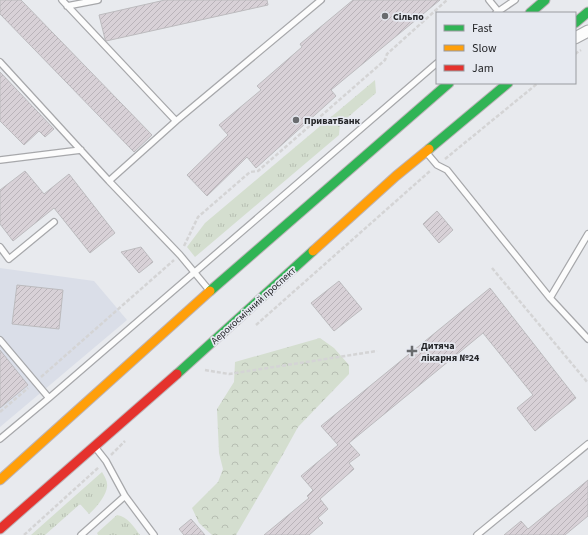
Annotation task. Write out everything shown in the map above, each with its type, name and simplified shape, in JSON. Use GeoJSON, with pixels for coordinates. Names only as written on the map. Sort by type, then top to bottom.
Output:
{"type":"FeatureCollection","features":[{"type":"Feature","properties":{"kind":"main road"},"geometry":{"type":"LineString","coordinates":[[531,12],[545,0]]}},
{"type":"Feature","properties":{"kind":"main road"},"geometry":{"type":"LineString","coordinates":[[576,22],[588,12]]}},
{"type":"Feature","properties":{"kind":"main road"},"geometry":{"type":"LineString","coordinates":[[0,480],[210,291],[448,84]]}},
{"type":"Feature","properties":{"kind":"main road","name":"Аерокосмічний проспект"},"geometry":{"type":"LineString","coordinates":[[0,529],[201,352],[396,176],[507,84]]}},
{"type":"Feature","properties":{"kind":"street"},"geometry":{"type":"LineString","coordinates":[[576,37],[588,31]]}},
{"type":"Feature","properties":{"kind":"lane"},"geometry":{"type":"LineString","coordinates":[[62,0],[176,121]]}},
{"type":"Feature","properties":{"kind":"lane"},"geometry":{"type":"LineString","coordinates":[[67,6],[98,0]]}},
{"type":"Feature","properties":{"kind":"lane"},"geometry":{"type":"LineString","coordinates":[[110,181],[176,121],[321,0]]}},
{"type":"Feature","properties":{"kind":"lane"},"geometry":{"type":"LineString","coordinates":[[489,0],[497,12],[514,0]]}},
{"type":"Feature","properties":{"kind":"lane"},"geometry":{"type":"LineString","coordinates":[[0,62],[180,255],[210,291]]}},
{"type":"Feature","properties":{"kind":"lane"},"geometry":{"type":"LineString","coordinates":[[0,439],[436,64]]}},
{"type":"Feature","properties":{"kind":"lane"},"geometry":{"type":"LineString","coordinates":[[0,160],[81,150]]}},
{"type":"Feature","properties":{"kind":"lane"},"geometry":{"type":"LineString","coordinates":[[425,151],[437,165],[447,170],[550,298],[588,338]]}},
{"type":"Feature","properties":{"kind":"lane"},"geometry":{"type":"LineString","coordinates":[[0,247],[9,259],[54,222]]}},
{"type":"Feature","properties":{"kind":"lane"},"geometry":{"type":"LineString","coordinates":[[550,298],[588,234]]}},
{"type":"Feature","properties":{"kind":"lane"},"geometry":{"type":"LineString","coordinates":[[0,340],[49,398]]}},
{"type":"Feature","properties":{"kind":"lane"},"geometry":{"type":"LineString","coordinates":[[477,535],[588,444]]}},
{"type":"Feature","properties":{"kind":"lane"},"geometry":{"type":"LineString","coordinates":[[94,446],[106,461],[125,496],[154,535]]}},
{"type":"Feature","properties":{"kind":"lane"},"geometry":{"type":"LineString","coordinates":[[81,535],[125,496]]}},
{"type":"Feature","properties":{"kind":"path"},"geometry":{"type":"LineString","coordinates":[[0,412],[180,255],[198,217],[250,172],[258,171],[385,60],[387,54],[447,0]]}},
{"type":"Feature","properties":{"kind":"path"},"geometry":{"type":"LineString","coordinates":[[423,177],[537,84]]}},
{"type":"Feature","properties":{"kind":"path"},"geometry":{"type":"LineString","coordinates":[[492,268],[588,383]]}},
{"type":"Feature","properties":{"kind":"path"},"geometry":{"type":"LineString","coordinates":[[205,370],[229,374],[377,351]]}},
{"type":"Feature","properties":{"kind":"shaded area"},"geometry":{"type":"Polygon","coordinates":[[[0,268],[94,281],[127,320],[0,427],[0,268]]]}},
{"type":"Feature","properties":{"kind":"green space"},"geometry":{"type":"Polygon","coordinates":[[[375,80],[376,93],[340,124],[339,135],[195,257],[187,247],[205,223],[375,80]]]}},
{"type":"Feature","properties":{"kind":"green space"},"geometry":{"type":"Polygon","coordinates":[[[320,338],[334,348],[349,365],[349,374],[298,427],[236,535],[212,535],[199,523],[192,508],[218,482],[223,469],[219,453],[217,409],[234,382],[235,362],[320,338]]]}},
{"type":"Feature","properties":{"kind":"green space"},"geometry":{"type":"Polygon","coordinates":[[[102,472],[107,481],[107,485],[105,494],[95,509],[89,514],[80,504],[45,535],[31,535],[102,472]]]}},
{"type":"Feature","properties":{"kind":"green space"},"geometry":{"type":"Polygon","coordinates":[[[117,515],[128,520],[140,535],[98,535],[97,533],[117,515]]]}},
{"type":"Feature","properties":{"kind":"building"},"geometry":{"type":"Polygon","coordinates":[[[0,0],[21,0],[152,135],[134,152],[0,14],[0,0]]]}},
{"type":"Feature","properties":{"kind":"building"},"geometry":{"type":"Polygon","coordinates":[[[165,0],[267,0],[268,5],[106,41],[99,15],[165,0]]]}},
{"type":"Feature","properties":{"kind":"building"},"geometry":{"type":"Polygon","coordinates":[[[353,0],[440,0],[331,90],[336,96],[256,168],[247,157],[207,196],[187,175],[228,135],[219,125],[261,90],[257,86],[302,47],[300,44],[353,0]]]}},
{"type":"Feature","properties":{"kind":"building"},"geometry":{"type":"Polygon","coordinates":[[[0,72],[54,129],[45,137],[39,131],[24,145],[0,121],[0,72]]]}},
{"type":"Feature","properties":{"kind":"building"},"geometry":{"type":"Polygon","coordinates":[[[25,171],[44,194],[69,174],[115,233],[90,253],[54,208],[13,241],[0,224],[0,190],[25,171]]]}},
{"type":"Feature","properties":{"kind":"building"},"geometry":{"type":"Polygon","coordinates":[[[437,211],[453,230],[439,243],[423,224],[437,211]]]}},
{"type":"Feature","properties":{"kind":"building"},"geometry":{"type":"Polygon","coordinates":[[[141,247],[153,262],[139,273],[121,252],[141,247]]]}},
{"type":"Feature","properties":{"kind":"building"},"geometry":{"type":"Polygon","coordinates":[[[339,281],[362,309],[334,331],[311,303],[339,281]]]}},
{"type":"Feature","properties":{"kind":"building"},"geometry":{"type":"Polygon","coordinates":[[[17,285],[63,290],[59,329],[12,324],[17,285]]]}},
{"type":"Feature","properties":{"kind":"building"},"geometry":{"type":"Polygon","coordinates":[[[490,288],[576,398],[535,431],[517,408],[533,395],[483,333],[349,443],[360,455],[349,463],[354,469],[320,499],[328,509],[318,518],[323,523],[309,535],[264,535],[309,498],[307,496],[313,490],[301,476],[338,445],[321,426],[490,288]]]}},
{"type":"Feature","properties":{"kind":"building"},"geometry":{"type":"Polygon","coordinates":[[[0,350],[28,385],[0,408],[0,350]]]}},
{"type":"Feature","properties":{"kind":"building"},"geometry":{"type":"Polygon","coordinates":[[[588,480],[588,516],[565,535],[504,535],[521,521],[528,529],[588,480]]]}},
{"type":"Feature","properties":{"kind":"building"},"geometry":{"type":"Polygon","coordinates":[[[191,519],[205,535],[184,535],[179,529],[191,519]]]}},
{"type":"Feature","properties":{"kind":"traffic: fast"},"geometry":{"type":"LineString","coordinates":[[531,12],[545,0]]}},
{"type":"Feature","properties":{"kind":"traffic: fast"},"geometry":{"type":"LineString","coordinates":[[576,22],[588,12]]}},
{"type":"Feature","properties":{"kind":"traffic: fast"},"geometry":{"type":"LineString","coordinates":[[210,291],[448,84]]}},
{"type":"Feature","properties":{"kind":"traffic: fast"},"geometry":{"type":"LineString","coordinates":[[429,149],[507,84]]}},
{"type":"Feature","properties":{"kind":"traffic: fast"},"geometry":{"type":"LineString","coordinates":[[177,374],[313,251]]}},
{"type":"Feature","properties":{"kind":"traffic: slow"},"geometry":{"type":"LineString","coordinates":[[313,251],[396,176],[429,149]]}},
{"type":"Feature","properties":{"kind":"traffic: slow"},"geometry":{"type":"LineString","coordinates":[[0,480],[210,291]]}},
{"type":"Feature","properties":{"kind":"traffic: jam"},"geometry":{"type":"LineString","coordinates":[[0,529],[177,374]]}},
{"type":"Feature","properties":{"kind":"place","name":"Сільпо"},"geometry":{"type":"Point","coordinates":[385,16]}},
{"type":"Feature","properties":{"kind":"place","name":"ПриватБанк"},"geometry":{"type":"Point","coordinates":[296,120]}},
{"type":"Feature","properties":{"kind":"place","name":"Дитяча лікарня №24"},"geometry":{"type":"Point","coordinates":[412,351]}}]}
